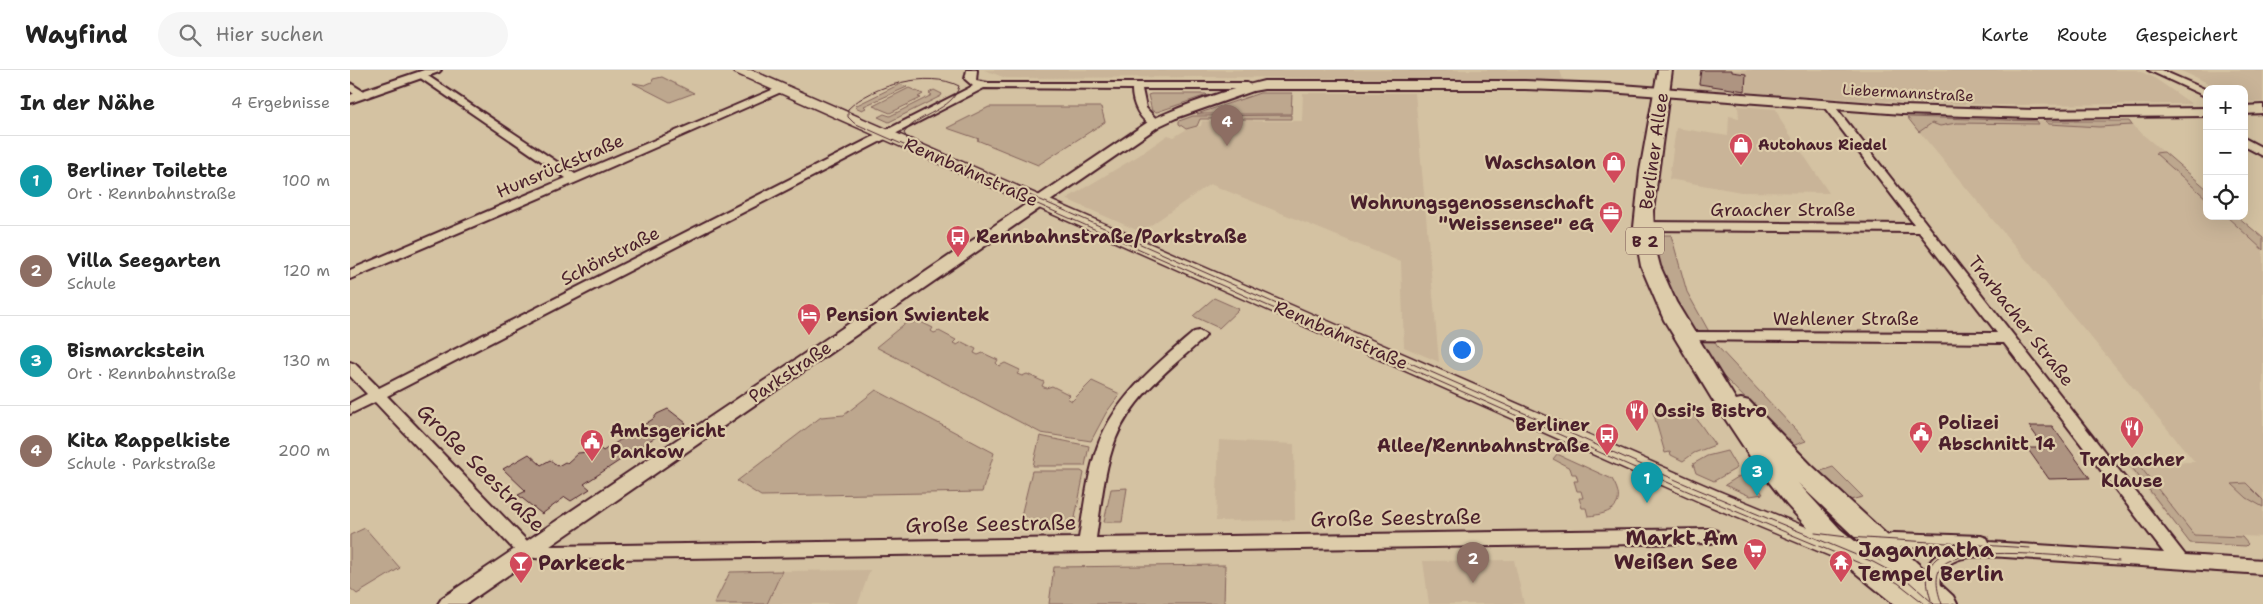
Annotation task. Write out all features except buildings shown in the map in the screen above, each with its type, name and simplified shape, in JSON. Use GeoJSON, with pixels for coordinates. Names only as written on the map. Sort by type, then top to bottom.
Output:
{"type":"FeatureCollection","features":[{"type":"Feature","properties":{"kind":"main road","name":"Rennbahnstraße"},"geometry":{"type":"LineString","coordinates":[[740,70],[1708,496],[1854,557]]}},
{"type":"Feature","properties":{"kind":"main road","name":"Berliner Allee"},"geometry":{"type":"LineString","coordinates":[[1665,70],[1648,172],[1643,226],[1647,251],[1654,274],[1683,338],[1730,410],[1774,471],[1809,514],[1854,557],[1897,590],[1932,602]]}},
{"type":"Feature","properties":{"kind":"main road","name":"Berliner Allee"},"geometry":{"type":"LineString","coordinates":[[1703,367],[1802,473],[1882,545],[1932,602]]}},
{"type":"Feature","properties":{"kind":"street"},"geometry":{"type":"LineString","coordinates":[[350,99],[435,70]]}},
{"type":"Feature","properties":{"kind":"street"},"geometry":{"type":"LineString","coordinates":[[972,70],[970,79],[973,83],[980,86]]}},
{"type":"Feature","properties":{"kind":"street"},"geometry":{"type":"LineString","coordinates":[[2153,70],[2203,92]]}},
{"type":"Feature","properties":{"kind":"street"},"geometry":{"type":"LineString","coordinates":[[422,74],[574,179]]}},
{"type":"Feature","properties":{"kind":"street","name":"Liebermannstraße"},"geometry":{"type":"LineString","coordinates":[[980,86],[1247,86],[1250,88],[1264,85],[1525,85],[1608,88],[1662,94],[1829,106],[2033,114],[2203,114]]}},
{"type":"Feature","properties":{"kind":"street"},"geometry":{"type":"LineString","coordinates":[[350,86],[362,95]]}},
{"type":"Feature","properties":{"kind":"street","name":"Schönstraße"},"geometry":{"type":"LineString","coordinates":[[350,409],[980,86]]}},
{"type":"Feature","properties":{"kind":"street"},"geometry":{"type":"LineString","coordinates":[[1137,86],[1136,92],[1144,116],[1155,122]]}},
{"type":"Feature","properties":{"kind":"street","name":"Parkstraße"},"geometry":{"type":"LineString","coordinates":[[449,604],[1040,203],[1155,122],[1250,88]]}},
{"type":"Feature","properties":{"kind":"street","name":"Hunsrückstraße"},"geometry":{"type":"LineString","coordinates":[[350,276],[783,89]]}},
{"type":"Feature","properties":{"kind":"street","name":"Trarbacher Straße"},"geometry":{"type":"LineString","coordinates":[[1829,106],[2180,561]]}},
{"type":"Feature","properties":{"kind":"street"},"geometry":{"type":"LineString","coordinates":[[2248,110],[2263,109]]}},
{"type":"Feature","properties":{"kind":"street"},"geometry":{"type":"LineString","coordinates":[[2248,144],[2263,153]]}},
{"type":"Feature","properties":{"kind":"street","name":"Graacher Straße"},"geometry":{"type":"LineString","coordinates":[[1643,226],[1922,228]]}},
{"type":"Feature","properties":{"kind":"street"},"geometry":{"type":"LineString","coordinates":[[1086,545],[1103,453],[1113,428],[1134,397],[1199,335]]}},
{"type":"Feature","properties":{"kind":"street","name":"Wehlener Straße"},"geometry":{"type":"LineString","coordinates":[[1683,338],[2008,338]]}},
{"type":"Feature","properties":{"kind":"street","name":"Große Seestraße"},"geometry":{"type":"LineString","coordinates":[[350,367],[526,551],[551,553],[1711,536]]}},
{"type":"Feature","properties":{"kind":"street"},"geometry":{"type":"LineString","coordinates":[[1854,557],[1894,540],[1908,539],[1988,544],[2038,552]]}},
{"type":"Feature","properties":{"kind":"street"},"geometry":{"type":"LineString","coordinates":[[1932,602],[1931,582],[1934,569],[1941,561],[1950,555],[1988,550],[2263,567]]}},
{"type":"Feature","properties":{"kind":"shaded area"},"geometry":{"type":"Polygon","coordinates":[[[984,70],[1560,70],[1563,80],[1205,77],[1006,78],[984,70]]]}},
{"type":"Feature","properties":{"kind":"shaded area"},"geometry":{"type":"Polygon","coordinates":[[[1700,70],[2137,70],[2153,77],[2192,104],[1997,105],[1898,102],[1699,89],[1700,70]]]}},
{"type":"Feature","properties":{"kind":"shaded area"},"geometry":{"type":"Polygon","coordinates":[[[2179,70],[2263,70],[2263,102],[2248,100],[2248,85],[2212,85],[2179,70]]]}},
{"type":"Feature","properties":{"kind":"shaded area"},"geometry":{"type":"Polygon","coordinates":[[[662,77],[694,93],[670,102],[633,83],[645,85],[652,82],[653,79],[662,77]]]}},
{"type":"Feature","properties":{"kind":"shaded area"},"geometry":{"type":"Polygon","coordinates":[[[900,84],[907,87],[864,106],[866,108],[862,110],[855,107],[857,105],[900,84]]]}},
{"type":"Feature","properties":{"kind":"shaded area"},"geometry":{"type":"Polygon","coordinates":[[[909,88],[923,94],[918,97],[921,98],[890,113],[873,106],[909,88]]]}},
{"type":"Feature","properties":{"kind":"shaded area"},"geometry":{"type":"Polygon","coordinates":[[[934,90],[942,94],[941,96],[889,122],[878,117],[884,114],[890,116],[932,95],[929,93],[934,90]]]}},
{"type":"Feature","properties":{"kind":"shaded area"},"geometry":{"type":"Polygon","coordinates":[[[1260,93],[1292,93],[1291,114],[1197,114],[1260,93]]]}},
{"type":"Feature","properties":{"kind":"shaded area"},"geometry":{"type":"Polygon","coordinates":[[[1303,93],[1415,93],[1439,362],[1404,347],[1401,262],[1210,184],[1141,232],[1066,199],[1138,156],[1168,135],[1174,137],[1187,129],[1201,126],[1202,121],[1242,121],[1242,119],[1253,119],[1253,121],[1302,121],[1303,93]]]}},
{"type":"Feature","properties":{"kind":"shaded area"},"geometry":{"type":"Polygon","coordinates":[[[1148,95],[1207,95],[1157,112],[1152,111],[1148,95]]]}},
{"type":"Feature","properties":{"kind":"shaded area"},"geometry":{"type":"Polygon","coordinates":[[[1738,106],[1776,109],[1781,121],[1829,193],[1741,192],[1669,179],[1676,128],[1728,136],[1729,116],[1739,118],[1738,106]]]}},
{"type":"Feature","properties":{"kind":"shaded area"},"geometry":{"type":"Polygon","coordinates":[[[989,107],[1101,107],[1105,122],[1038,165],[977,140],[979,139],[947,128],[989,107]]]}},
{"type":"Feature","properties":{"kind":"shaded area"},"geometry":{"type":"Polygon","coordinates":[[[1291,115],[1291,119],[1200,119],[1197,126],[1186,129],[1179,124],[1179,121],[1193,116],[1291,115]]]}},
{"type":"Feature","properties":{"kind":"shaded area"},"geometry":{"type":"Polygon","coordinates":[[[1907,117],[2037,121],[2129,121],[2203,186],[2203,220],[2242,220],[2263,238],[2263,537],[2242,536],[2248,544],[2246,546],[2190,543],[2125,463],[2195,462],[1907,117]]]}},
{"type":"Feature","properties":{"kind":"shaded area"},"geometry":{"type":"Polygon","coordinates":[[[1907,117],[2037,121],[2039,124],[1956,123],[1940,126],[1932,123],[1919,132],[1907,117]]]}},
{"type":"Feature","properties":{"kind":"shaded area"},"geometry":{"type":"Polygon","coordinates":[[[2045,121],[2129,121],[2132,125],[2099,127],[2049,124],[2045,121]]]}},
{"type":"Feature","properties":{"kind":"shaded area"},"geometry":{"type":"Polygon","coordinates":[[[2164,152],[2203,186],[2203,195],[2155,153],[2164,152]]]}},
{"type":"Feature","properties":{"kind":"shaded area"},"geometry":{"type":"Polygon","coordinates":[[[2230,220],[2242,220],[2263,238],[2263,250],[2230,220]]]}},
{"type":"Feature","properties":{"kind":"shaded area"},"geometry":{"type":"Polygon","coordinates":[[[1654,235],[1671,235],[1687,292],[1717,346],[1806,441],[1792,446],[1718,371],[1662,273],[1654,235]]]}},
{"type":"Feature","properties":{"kind":"shaded area"},"geometry":{"type":"Polygon","coordinates":[[[1214,298],[1239,309],[1219,328],[1193,316],[1214,298]]]}},
{"type":"Feature","properties":{"kind":"shaded area"},"geometry":{"type":"Polygon","coordinates":[[[917,320],[933,328],[931,331],[934,333],[939,331],[956,340],[953,343],[957,345],[962,342],[976,349],[974,353],[978,355],[983,353],[998,360],[996,363],[999,366],[1005,363],[1020,370],[1017,374],[1022,376],[1027,374],[1044,382],[1042,386],[1046,388],[1052,386],[1070,395],[1067,398],[1072,401],[1092,381],[1120,394],[1106,413],[1091,441],[1041,433],[876,347],[908,321],[913,323],[917,320]]]}},
{"type":"Feature","properties":{"kind":"shaded area"},"geometry":{"type":"Polygon","coordinates":[[[876,390],[994,453],[982,492],[761,496],[737,481],[821,417],[844,415],[876,390]]]}},
{"type":"Feature","properties":{"kind":"shaded area"},"geometry":{"type":"Polygon","coordinates":[[[1689,408],[1715,445],[1694,453],[1683,461],[1671,455],[1670,452],[1665,453],[1653,412],[1689,408]]]}},
{"type":"Feature","properties":{"kind":"shaded area"},"geometry":{"type":"Polygon","coordinates":[[[1040,436],[1089,446],[1085,466],[1033,466],[1040,436]]]}},
{"type":"Feature","properties":{"kind":"shaded area"},"geometry":{"type":"Polygon","coordinates":[[[1219,440],[1294,444],[1295,520],[1216,521],[1219,440]]]}},
{"type":"Feature","properties":{"kind":"shaded area"},"geometry":{"type":"Polygon","coordinates":[[[1727,451],[1737,468],[1714,481],[1696,473],[1693,464],[1707,456],[1727,451]]]}},
{"type":"Feature","properties":{"kind":"shaded area"},"geometry":{"type":"Polygon","coordinates":[[[1557,454],[1612,479],[1617,488],[1618,495],[1618,502],[1615,507],[1604,513],[1588,516],[1586,508],[1582,508],[1579,498],[1583,498],[1581,491],[1577,491],[1574,481],[1578,481],[1576,474],[1572,474],[1570,468],[1553,459],[1557,454]]]}},
{"type":"Feature","properties":{"kind":"shaded area"},"geometry":{"type":"Polygon","coordinates":[[[2130,465],[2139,465],[2194,535],[2242,537],[2248,544],[2246,546],[2190,543],[2130,465]]]}},
{"type":"Feature","properties":{"kind":"shaded area"},"geometry":{"type":"Polygon","coordinates":[[[1833,467],[1863,497],[1850,500],[1818,472],[1833,467]]]}},
{"type":"Feature","properties":{"kind":"shaded area"},"geometry":{"type":"Polygon","coordinates":[[[1032,471],[1081,471],[1084,473],[1074,523],[1019,524],[1032,471]]]}},
{"type":"Feature","properties":{"kind":"shaded area"},"geometry":{"type":"Polygon","coordinates":[[[1746,472],[1763,494],[1750,496],[1725,485],[1746,472]]]}},
{"type":"Feature","properties":{"kind":"shaded area"},"geometry":{"type":"Polygon","coordinates":[[[2246,483],[2263,500],[2263,507],[2247,498],[2232,484],[2246,483]]]}},
{"type":"Feature","properties":{"kind":"shaded area"},"geometry":{"type":"Polygon","coordinates":[[[1127,488],[1122,522],[1104,522],[1111,489],[1127,488]]]}},
{"type":"Feature","properties":{"kind":"shaded area"},"geometry":{"type":"Polygon","coordinates":[[[365,528],[400,568],[357,594],[350,588],[350,535],[365,528]]]}},
{"type":"Feature","properties":{"kind":"shaded area"},"geometry":{"type":"Polygon","coordinates":[[[1514,560],[1524,604],[1429,604],[1423,561],[1514,560]]]}},
{"type":"Feature","properties":{"kind":"shaded area"},"geometry":{"type":"Polygon","coordinates":[[[1225,565],[1224,604],[1049,604],[1054,567],[1225,565]]]}},
{"type":"Feature","properties":{"kind":"shaded area"},"geometry":{"type":"Polygon","coordinates":[[[870,570],[858,604],[767,604],[782,571],[870,570]]]}},
{"type":"Feature","properties":{"kind":"shaded area"},"geometry":{"type":"Polygon","coordinates":[[[782,571],[767,604],[714,604],[730,572],[782,571]]]}},
{"type":"Feature","properties":{"kind":"tram line"},"geometry":{"type":"LineString","coordinates":[[1925,604],[1898,583],[1864,565],[1685,490],[854,123],[848,117],[848,109],[858,100],[871,93],[901,82],[932,79],[947,81],[959,86],[950,101],[943,107],[910,126],[904,133],[909,142],[1692,487],[1873,562],[1907,580],[1934,604]]}},
{"type":"Feature","properties":{"kind":"tram line"},"geometry":{"type":"LineString","coordinates":[[1815,533],[1847,537],[2030,548]]}},
{"type":"Feature","properties":{"kind":"tram line"},"geometry":{"type":"LineString","coordinates":[[1931,600],[1927,580],[1931,565],[1943,554],[1962,548]]}},
{"type":"Feature","properties":{"kind":"tram line"},"geometry":{"type":"LineString","coordinates":[[1942,604],[1937,587],[1939,571],[1947,562],[1961,557],[2004,553],[2119,561]]}},
{"type":"Feature","properties":{"kind":"place","name":"Kita Rappelkiste"},"geometry":{"type":"Point","coordinates":[1227,146]}},
{"type":"Feature","properties":{"kind":"place","name":"Autohaus Riedel"},"geometry":{"type":"Point","coordinates":[1741,166]}},
{"type":"Feature","properties":{"kind":"place","name":"Waschsalon"},"geometry":{"type":"Point","coordinates":[1614,184]}},
{"type":"Feature","properties":{"kind":"place","name":"Wohnungsgenossenschaft \"Weissensee\" eG"},"geometry":{"type":"Point","coordinates":[1611,234]}},
{"type":"Feature","properties":{"kind":"place","name":"Rennbahnstraße/Parkstraße"},"geometry":{"type":"Point","coordinates":[958,258]}},
{"type":"Feature","properties":{"kind":"place","name":"Pension Swientek"},"geometry":{"type":"Point","coordinates":[809,336]}},
{"type":"Feature","properties":{"kind":"place","name":"Ossi's Bistro"},"geometry":{"type":"Point","coordinates":[1637,432]}},
{"type":"Feature","properties":{"kind":"place","name":"Trarbacher Klause"},"geometry":{"type":"Point","coordinates":[2132,449]}},
{"type":"Feature","properties":{"kind":"place","name":"Polizei Abschnitt 14"},"geometry":{"type":"Point","coordinates":[1921,454]}},
{"type":"Feature","properties":{"kind":"place","name":"Berliner Allee/Rennbahnstraße"},"geometry":{"type":"Point","coordinates":[1607,456]}},
{"type":"Feature","properties":{"kind":"place","name":"Amtsgericht Pankow"},"geometry":{"type":"Point","coordinates":[592,462]}},
{"type":"Feature","properties":{"kind":"place","name":"Bismarckstein"},"geometry":{"type":"Point","coordinates":[1757,496]}},
{"type":"Feature","properties":{"kind":"place","name":"Berliner Toilette"},"geometry":{"type":"Point","coordinates":[1647,503]}},
{"type":"Feature","properties":{"kind":"place","name":"Markt Am Weißen See"},"geometry":{"type":"Point","coordinates":[1755,571]}},
{"type":"Feature","properties":{"kind":"place","name":"Villa Seegarten"},"geometry":{"type":"Point","coordinates":[1473,583]}},
{"type":"Feature","properties":{"kind":"place","name":"Jagannatha Tempel Berlin"},"geometry":{"type":"Point","coordinates":[1841,583]}},
{"type":"Feature","properties":{"kind":"place","name":"Parkeck"},"geometry":{"type":"Point","coordinates":[521,584]}}]}
